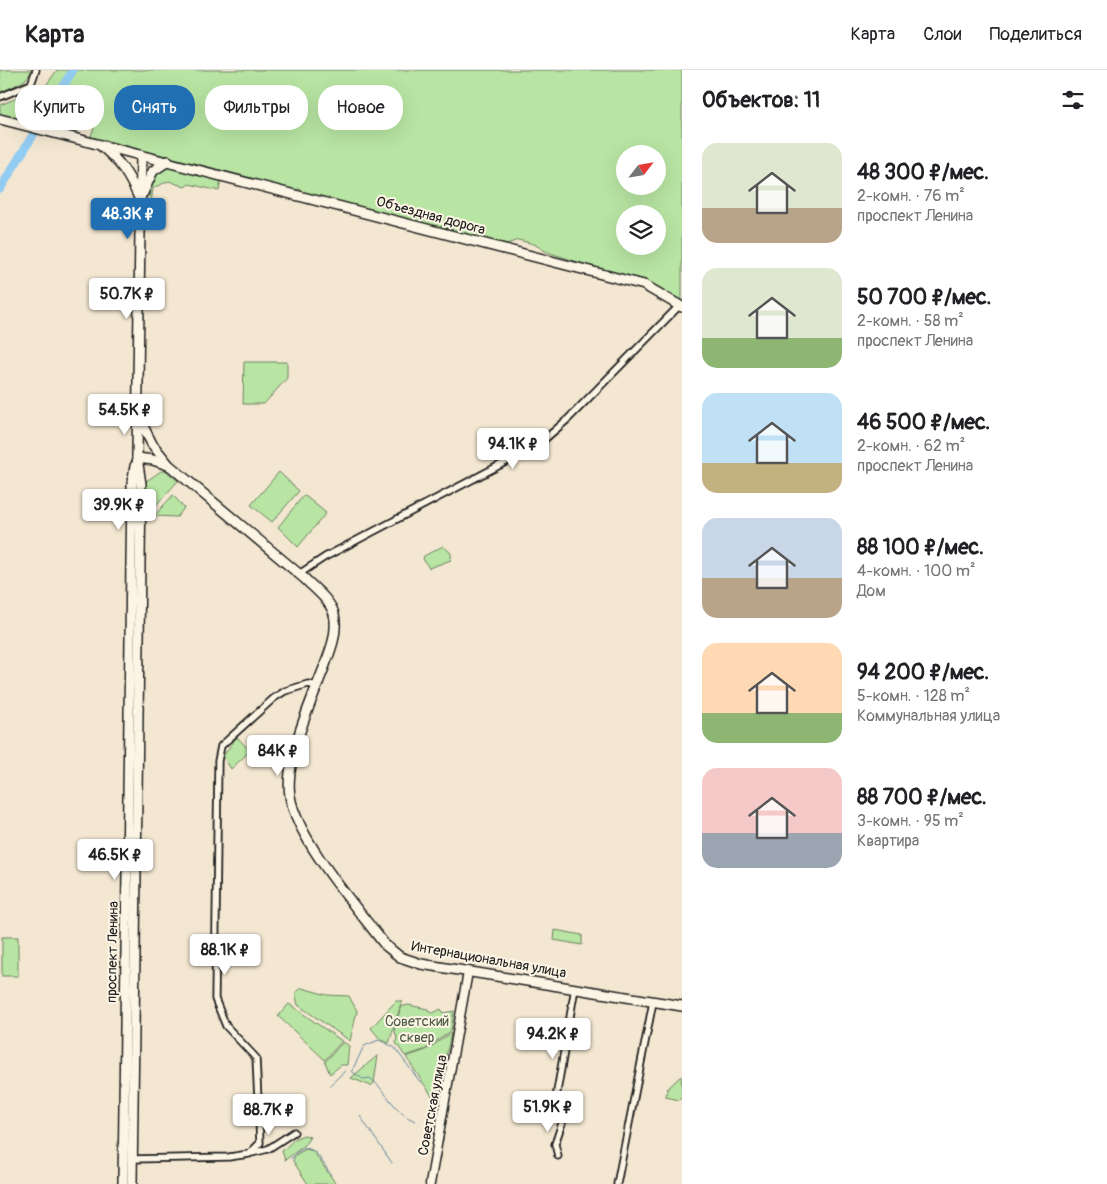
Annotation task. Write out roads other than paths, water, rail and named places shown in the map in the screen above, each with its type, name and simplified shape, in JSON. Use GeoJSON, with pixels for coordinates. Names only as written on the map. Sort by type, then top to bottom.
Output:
{"type":"FeatureCollection","features":[{"type":"Feature","properties":{"kind":"main road","name":"Объездная дорога"},"geometry":{"type":"LineString","coordinates":[[0,119],[644,285],[681,306]]}},
{"type":"Feature","properties":{"kind":"main road"},"geometry":{"type":"LineString","coordinates":[[98,143],[118,159],[128,173],[140,200]]}},
{"type":"Feature","properties":{"kind":"main road","name":"проспект Ленина"},"geometry":{"type":"LineString","coordinates":[[132,1184],[132,484],[136,458],[141,154]]}},
{"type":"Feature","properties":{"kind":"main road"},"geometry":{"type":"LineString","coordinates":[[140,200],[153,171],[168,161]]}},
{"type":"Feature","properties":{"kind":"main road","name":"Интернациональная улица"},"geometry":{"type":"LineString","coordinates":[[137,413],[152,444],[169,465],[299,574],[322,596],[333,612],[336,628],[298,738],[289,781],[294,811],[304,834],[385,945],[400,957],[422,964],[682,1006]]}},
{"type":"Feature","properties":{"kind":"main road","name":"Интернациональная улица"},"geometry":{"type":"LineString","coordinates":[[136,458],[153,460],[169,465]]}},
{"type":"Feature","properties":{"kind":"main road","name":"проспект Ленина"},"geometry":{"type":"LineString","coordinates":[[123,1184],[133,721]]}},
{"type":"Feature","properties":{"kind":"street"},"geometry":{"type":"LineString","coordinates":[[0,97],[31,84],[36,70]]}},
{"type":"Feature","properties":{"kind":"street"},"geometry":{"type":"LineString","coordinates":[[299,574],[325,557],[538,445],[568,419],[681,306]]}},
{"type":"Feature","properties":{"kind":"street"},"geometry":{"type":"LineString","coordinates":[[249,1154],[256,1150],[260,1137],[256,1058],[226,1026],[215,999],[218,761],[221,746],[274,698],[285,691],[308,684],[317,686]]}},
{"type":"Feature","properties":{"kind":"street","name":"Советская улица"},"geometry":{"type":"LineString","coordinates":[[430,1184],[468,972]]}},
{"type":"Feature","properties":{"kind":"street"},"geometry":{"type":"LineString","coordinates":[[558,1156],[555,1144],[566,1111],[554,1109],[575,988]]}},
{"type":"Feature","properties":{"kind":"street"},"geometry":{"type":"LineString","coordinates":[[617,1184],[653,1002]]}},
{"type":"Feature","properties":{"kind":"street"},"geometry":{"type":"LineString","coordinates":[[132,1159],[229,1157],[249,1154],[268,1149],[294,1132]]}},
{"type":"Feature","properties":{"kind":"waterway"},"geometry":{"type":"LineString","coordinates":[[0,189],[73,70]]}},
{"type":"Feature","properties":{"kind":"waterway"},"geometry":{"type":"LineString","coordinates":[[364,1046],[379,1040],[394,1047],[421,1083]]}},
{"type":"Feature","properties":{"kind":"waterway"},"geometry":{"type":"LineString","coordinates":[[352,1071],[363,1048]]}},
{"type":"Feature","properties":{"kind":"waterway"},"geometry":{"type":"LineString","coordinates":[[330,1085],[346,1070]]}},
{"type":"Feature","properties":{"kind":"waterway"},"geometry":{"type":"LineString","coordinates":[[351,1071],[363,1079],[370,1078],[402,1113],[415,1121]]}},
{"type":"Feature","properties":{"kind":"waterway"},"geometry":{"type":"LineString","coordinates":[[360,1116],[392,1163]]}},
{"type":"Feature","properties":{"kind":"waterway"},"geometry":{"type":"LineString","coordinates":[[291,1159],[298,1152],[309,1149],[319,1156],[331,1175]]}},
{"type":"Feature","properties":{"kind":"park label","name":"Советский сквер"},"geometry":{"type":"Point","coordinates":[417,1030]}}]}
